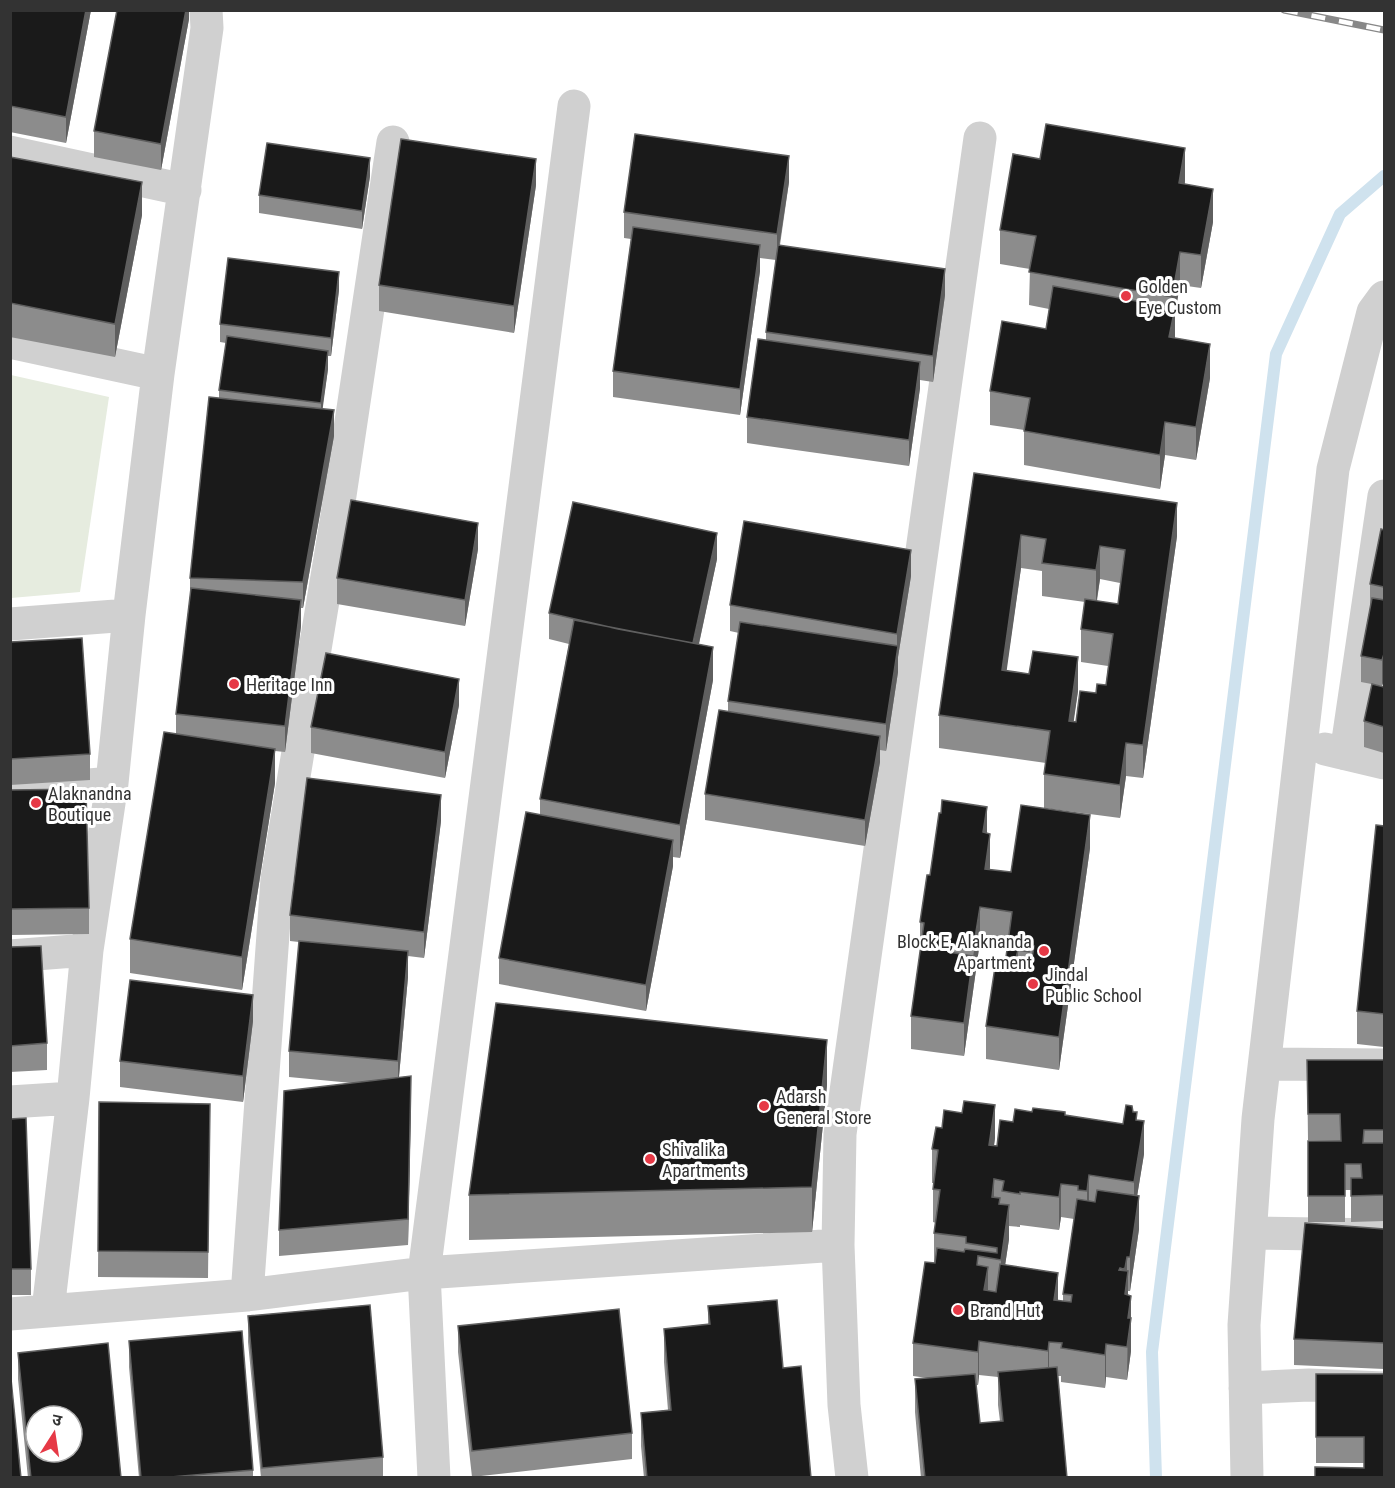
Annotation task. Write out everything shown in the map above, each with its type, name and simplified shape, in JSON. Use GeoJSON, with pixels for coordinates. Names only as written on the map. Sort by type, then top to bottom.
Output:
{"type":"FeatureCollection","features":[{"type":"Feature","properties":{"kind":"street"},"geometry":{"type":"LineString","coordinates":[[48,1310],[73,1098],[87,950],[112,783],[129,615],[159,374],[207,28],[206,10]]}},
{"type":"Feature","properties":{"kind":"street"},"geometry":{"type":"LineString","coordinates":[[434,1478],[424,1273],[574,106]]}},
{"type":"Feature","properties":{"kind":"street"},"geometry":{"type":"LineString","coordinates":[[852,1478],[844,1405],[838,1245],[840,1134],[980,138]]}},
{"type":"Feature","properties":{"kind":"street"},"geometry":{"type":"LineString","coordinates":[[247,1295],[277,879],[334,533],[393,142]]}},
{"type":"Feature","properties":{"kind":"street"},"geometry":{"type":"LineString","coordinates":[[10,152],[185,190]]}},
{"type":"Feature","properties":{"kind":"street"},"geometry":{"type":"LineString","coordinates":[[1248,1478],[1244,1325],[1264,1064],[1333,469],[1373,312],[1384,297]]}},
{"type":"Feature","properties":{"kind":"street"},"geometry":{"type":"LineString","coordinates":[[10,342],[159,374]]}},
{"type":"Feature","properties":{"kind":"street"},"geometry":{"type":"LineString","coordinates":[[1346,754],[1376,617],[1384,496]]}},
{"type":"Feature","properties":{"kind":"street"},"geometry":{"type":"LineString","coordinates":[[10,624],[129,615]]}},
{"type":"Feature","properties":{"kind":"street"},"geometry":{"type":"LineString","coordinates":[[1301,744],[1384,763]]}},
{"type":"Feature","properties":{"kind":"street"},"geometry":{"type":"LineString","coordinates":[[10,792],[112,783]]}},
{"type":"Feature","properties":{"kind":"street"},"geometry":{"type":"LineString","coordinates":[[10,956],[87,950]]}},
{"type":"Feature","properties":{"kind":"street"},"geometry":{"type":"LineString","coordinates":[[1264,1064],[1384,1065]]}},
{"type":"Feature","properties":{"kind":"street"},"geometry":{"type":"LineString","coordinates":[[10,1102],[73,1098]]}},
{"type":"Feature","properties":{"kind":"street"},"geometry":{"type":"LineString","coordinates":[[1251,1233],[1384,1235]]}},
{"type":"Feature","properties":{"kind":"street"},"geometry":{"type":"LineString","coordinates":[[10,1314],[247,1295],[424,1273],[838,1245]]}},
{"type":"Feature","properties":{"kind":"street"},"geometry":{"type":"LineString","coordinates":[[1245,1388],[1309,1385],[1384,1388]]}},
{"type":"Feature","properties":{"kind":"shaded area"},"geometry":{"type":"Polygon","coordinates":[[[11,375],[109,397],[80,592],[11,598],[11,375]]]}},
{"type":"Feature","properties":{"kind":"building"},"geometry":{"type":"Polygon","coordinates":[[[10,10],[86,10],[66,117],[10,106],[10,10]]]}},
{"type":"Feature","properties":{"kind":"building"},"geometry":{"type":"Polygon","coordinates":[[[117,10],[186,10],[161,144],[94,131],[117,10]]]}},
{"type":"Feature","properties":{"kind":"building"},"geometry":{"type":"Polygon","coordinates":[[[1046,124],[1185,148],[1179,183],[1213,189],[1201,255],[1180,252],[1172,297],[1029,272],[1036,236],[1000,230],[1013,154],[1040,159],[1046,124]]]}},
{"type":"Feature","properties":{"kind":"building"},"geometry":{"type":"Polygon","coordinates":[[[635,134],[789,156],[777,234],[624,212],[635,134]]]}},
{"type":"Feature","properties":{"kind":"building"},"geometry":{"type":"Polygon","coordinates":[[[401,139],[536,159],[514,306],[379,285],[401,139]]]}},
{"type":"Feature","properties":{"kind":"building"},"geometry":{"type":"Polygon","coordinates":[[[267,143],[370,158],[362,211],[259,195],[267,143]]]}},
{"type":"Feature","properties":{"kind":"building"},"geometry":{"type":"Polygon","coordinates":[[[10,157],[142,182],[115,324],[10,303],[10,157]]]}},
{"type":"Feature","properties":{"kind":"building"},"geometry":{"type":"Polygon","coordinates":[[[633,227],[760,245],[740,389],[613,371],[633,227]]]}},
{"type":"Feature","properties":{"kind":"building"},"geometry":{"type":"Polygon","coordinates":[[[778,245],[945,269],[933,356],[766,332],[778,245]]]}},
{"type":"Feature","properties":{"kind":"building"},"geometry":{"type":"Polygon","coordinates":[[[228,258],[339,272],[331,338],[220,324],[228,258]]]}},
{"type":"Feature","properties":{"kind":"building"},"geometry":{"type":"Polygon","coordinates":[[[1053,286],[1175,308],[1169,337],[1210,344],[1196,427],[1165,422],[1160,455],[1024,431],[1030,398],[990,391],[1002,321],[1046,329],[1053,286]]]}},
{"type":"Feature","properties":{"kind":"building"},"geometry":{"type":"Polygon","coordinates":[[[227,336],[328,351],[321,403],[219,390],[227,336]]]}},
{"type":"Feature","properties":{"kind":"building"},"geometry":{"type":"Polygon","coordinates":[[[758,339],[920,362],[909,440],[747,417],[758,339]]]}},
{"type":"Feature","properties":{"kind":"building"},"geometry":{"type":"Polygon","coordinates":[[[209,397],[334,410],[303,582],[190,578],[209,397]]]}},
{"type":"Feature","properties":{"kind":"building"},"geometry":{"type":"Polygon","coordinates":[[[974,473],[1177,503],[1143,745],[1126,743],[1120,785],[1044,774],[1050,731],[939,715],[974,473]],[[1021,535],[1002,670],[1029,674],[1033,651],[1078,657],[1069,721],[1076,722],[1080,691],[1096,693],[1097,684],[1106,685],[1113,634],[1081,629],[1085,599],[1118,604],[1125,550],[1100,546],[1096,570],[1042,563],[1046,539],[1021,535]]]}},
{"type":"Feature","properties":{"kind":"building"},"geometry":{"type":"Polygon","coordinates":[[[351,500],[478,523],[465,600],[337,578],[351,500]]]}},
{"type":"Feature","properties":{"kind":"building"},"geometry":{"type":"Polygon","coordinates":[[[573,502],[717,533],[693,643],[549,613],[573,502]]]}},
{"type":"Feature","properties":{"kind":"building"},"geometry":{"type":"Polygon","coordinates":[[[744,521],[911,550],[897,634],[730,605],[744,521]]]}},
{"type":"Feature","properties":{"kind":"building"},"geometry":{"type":"Polygon","coordinates":[[[1381,529],[1384,530],[1384,587],[1370,584],[1381,529]]]}},
{"type":"Feature","properties":{"kind":"building"},"geometry":{"type":"Polygon","coordinates":[[[191,588],[301,600],[285,726],[176,714],[191,588]]]}},
{"type":"Feature","properties":{"kind":"building"},"geometry":{"type":"Polygon","coordinates":[[[1372,598],[1384,600],[1382,660],[1361,656],[1372,598]]]}},
{"type":"Feature","properties":{"kind":"building"},"geometry":{"type":"Polygon","coordinates":[[[574,620],[713,647],[680,825],[540,799],[574,620]]]}},
{"type":"Feature","properties":{"kind":"building"},"geometry":{"type":"Polygon","coordinates":[[[740,622],[898,646],[886,724],[728,701],[740,622]]]}},
{"type":"Feature","properties":{"kind":"building"},"geometry":{"type":"Polygon","coordinates":[[[82,638],[90,754],[10,759],[10,642],[82,638]]]}},
{"type":"Feature","properties":{"kind":"building"},"geometry":{"type":"Polygon","coordinates":[[[326,653],[459,679],[445,752],[311,727],[326,653]]]}},
{"type":"Feature","properties":{"kind":"building"},"geometry":{"type":"Polygon","coordinates":[[[1372,684],[1384,687],[1384,727],[1364,721],[1372,684]]]}},
{"type":"Feature","properties":{"kind":"building"},"geometry":{"type":"Polygon","coordinates":[[[719,710],[880,736],[865,820],[705,794],[719,710]]]}},
{"type":"Feature","properties":{"kind":"building"},"geometry":{"type":"Polygon","coordinates":[[[164,732],[275,749],[242,957],[130,939],[164,732]]]}},
{"type":"Feature","properties":{"kind":"building"},"geometry":{"type":"Polygon","coordinates":[[[307,778],[441,795],[424,932],[290,915],[307,778]]]}},
{"type":"Feature","properties":{"kind":"building"},"geometry":{"type":"Polygon","coordinates":[[[86,789],[89,908],[10,909],[10,790],[86,789]]]}},
{"type":"Feature","properties":{"kind":"building","name":"Block E, Alaknanda Apartment"},"geometry":{"type":"Polygon","coordinates":[[[942,800],[987,807],[983,832],[990,834],[985,869],[1011,872],[1021,805],[1090,815],[1059,1037],[986,1026],[995,967],[1022,970],[1023,964],[1031,965],[1034,946],[1030,946],[1029,952],[1018,950],[1016,958],[1006,957],[1012,912],[980,907],[973,950],[949,947],[949,952],[973,956],[964,1023],[911,1016],[924,923],[920,922],[942,800]]]}},
{"type":"Feature","properties":{"kind":"building"},"geometry":{"type":"Polygon","coordinates":[[[526,812],[673,840],[646,985],[499,958],[526,812]]]}},
{"type":"Feature","properties":{"kind":"building"},"geometry":{"type":"Polygon","coordinates":[[[1376,825],[1384,826],[1384,1014],[1357,1011],[1376,825]]]}},
{"type":"Feature","properties":{"kind":"building"},"geometry":{"type":"Polygon","coordinates":[[[299,941],[408,951],[398,1061],[289,1051],[299,941]]]}},
{"type":"Feature","properties":{"kind":"building"},"geometry":{"type":"Polygon","coordinates":[[[41,946],[47,1043],[10,1046],[10,947],[41,946]]]}},
{"type":"Feature","properties":{"kind":"building"},"geometry":{"type":"Polygon","coordinates":[[[130,980],[253,995],[243,1076],[120,1061],[130,980]]]}},
{"type":"Feature","properties":{"kind":"building","name":"Shivalika Apartments"},"geometry":{"type":"Polygon","coordinates":[[[496,1003],[827,1040],[812,1187],[469,1195],[496,1003]]]}},
{"type":"Feature","properties":{"kind":"building"},"geometry":{"type":"Polygon","coordinates":[[[1307,1060],[1384,1060],[1384,1130],[1364,1130],[1363,1143],[1384,1143],[1384,1195],[1351,1196],[1351,1178],[1362,1178],[1361,1164],[1345,1164],[1345,1196],[1308,1196],[1308,1141],[1341,1141],[1340,1114],[1308,1114],[1307,1060]]]}},
{"type":"Feature","properties":{"kind":"building"},"geometry":{"type":"Polygon","coordinates":[[[411,1076],[408,1219],[279,1230],[284,1091],[411,1076]]]}},
{"type":"Feature","properties":{"kind":"building"},"geometry":{"type":"Polygon","coordinates":[[[964,1101],[995,1105],[989,1145],[997,1146],[1000,1120],[1013,1122],[1015,1109],[1032,1112],[1033,1108],[1065,1112],[1065,1115],[1123,1124],[1126,1105],[1132,1106],[1133,1112],[1137,1112],[1136,1120],[1144,1121],[1134,1182],[1089,1175],[1087,1191],[1078,1190],[1078,1186],[1061,1184],[1059,1197],[1002,1191],[1004,1181],[994,1179],[992,1197],[1000,1198],[999,1204],[1009,1205],[1001,1260],[978,1256],[977,1265],[988,1267],[984,1290],[996,1292],[1000,1264],[1058,1273],[1054,1300],[1071,1302],[1072,1295],[1063,1294],[1077,1199],[1095,1202],[1097,1190],[1139,1196],[1130,1257],[1127,1257],[1125,1268],[1119,1270],[1128,1271],[1125,1294],[1131,1296],[1127,1347],[1106,1344],[1105,1355],[1061,1348],[1062,1343],[1049,1342],[1048,1351],[979,1341],[978,1352],[913,1343],[925,1262],[935,1263],[937,1248],[997,1253],[997,1248],[966,1243],[966,1237],[934,1233],[940,1190],[933,1189],[938,1150],[932,1149],[936,1127],[942,1128],[944,1110],[962,1113],[964,1101]]]}},
{"type":"Feature","properties":{"kind":"building"},"geometry":{"type":"Polygon","coordinates":[[[99,1102],[210,1104],[208,1252],[98,1251],[99,1102]]]}},
{"type":"Feature","properties":{"kind":"building"},"geometry":{"type":"Polygon","coordinates":[[[26,1118],[31,1269],[10,1269],[10,1119],[26,1118]]]}},
{"type":"Feature","properties":{"kind":"building"},"geometry":{"type":"Polygon","coordinates":[[[1305,1223],[1384,1229],[1384,1343],[1294,1339],[1305,1223]]]}},
{"type":"Feature","properties":{"kind":"building"},"geometry":{"type":"Polygon","coordinates":[[[777,1300],[783,1368],[801,1366],[811,1478],[647,1478],[641,1413],[671,1410],[664,1329],[710,1324],[708,1306],[777,1300]]]}},
{"type":"Feature","properties":{"kind":"building"},"geometry":{"type":"Polygon","coordinates":[[[370,1305],[383,1457],[262,1468],[248,1316],[370,1305]]]}},
{"type":"Feature","properties":{"kind":"building"},"geometry":{"type":"Polygon","coordinates":[[[619,1309],[632,1433],[472,1451],[458,1326],[619,1309]]]}},
{"type":"Feature","properties":{"kind":"building"},"geometry":{"type":"Polygon","coordinates":[[[242,1331],[253,1470],[141,1478],[129,1341],[242,1331]]]}},
{"type":"Feature","properties":{"kind":"building"},"geometry":{"type":"Polygon","coordinates":[[[108,1343],[121,1478],[31,1478],[30,1464],[84,1464],[84,1404],[24,1404],[24,1411],[18,1353],[108,1343]]]}},
{"type":"Feature","properties":{"kind":"building"},"geometry":{"type":"Polygon","coordinates":[[[1057,1367],[1067,1478],[925,1478],[915,1379],[975,1374],[980,1423],[1003,1421],[998,1372],[1057,1367]]]}},
{"type":"Feature","properties":{"kind":"building"},"geometry":{"type":"Polygon","coordinates":[[[10,1369],[21,1478],[10,1478],[10,1369]]]}},
{"type":"Feature","properties":{"kind":"building"},"geometry":{"type":"Polygon","coordinates":[[[1316,1374],[1384,1374],[1384,1478],[1315,1478],[1315,1467],[1364,1468],[1364,1437],[1316,1437],[1316,1374]]]}},
{"type":"Feature","properties":{"kind":"waterway"},"geometry":{"type":"LineString","coordinates":[[1156,1478],[1152,1352],[1276,354],[1340,214],[1384,176]]}},
{"type":"Feature","properties":{"kind":"railway"},"geometry":{"type":"LineString","coordinates":[[1284,10],[1384,30]]}},
{"type":"Feature","properties":{"kind":"place","name":"Golden Eye Custom"},"geometry":{"type":"Point","coordinates":[1126,296]}},
{"type":"Feature","properties":{"kind":"place","name":"Heritage Inn"},"geometry":{"type":"Point","coordinates":[234,684]}},
{"type":"Feature","properties":{"kind":"place","name":"Alaknandna Boutique"},"geometry":{"type":"Point","coordinates":[36,803]}},
{"type":"Feature","properties":{"kind":"place","name":"Block E, Alaknanda Apartment"},"geometry":{"type":"Point","coordinates":[1044,951]}},
{"type":"Feature","properties":{"kind":"place","name":"Jindal Public School"},"geometry":{"type":"Point","coordinates":[1033,984]}},
{"type":"Feature","properties":{"kind":"place","name":"Adarsh General Store"},"geometry":{"type":"Point","coordinates":[764,1106]}},
{"type":"Feature","properties":{"kind":"place","name":"Shivalika Apartments"},"geometry":{"type":"Point","coordinates":[650,1159]}},
{"type":"Feature","properties":{"kind":"place","name":"Brand Hut"},"geometry":{"type":"Point","coordinates":[958,1310]}}]}
